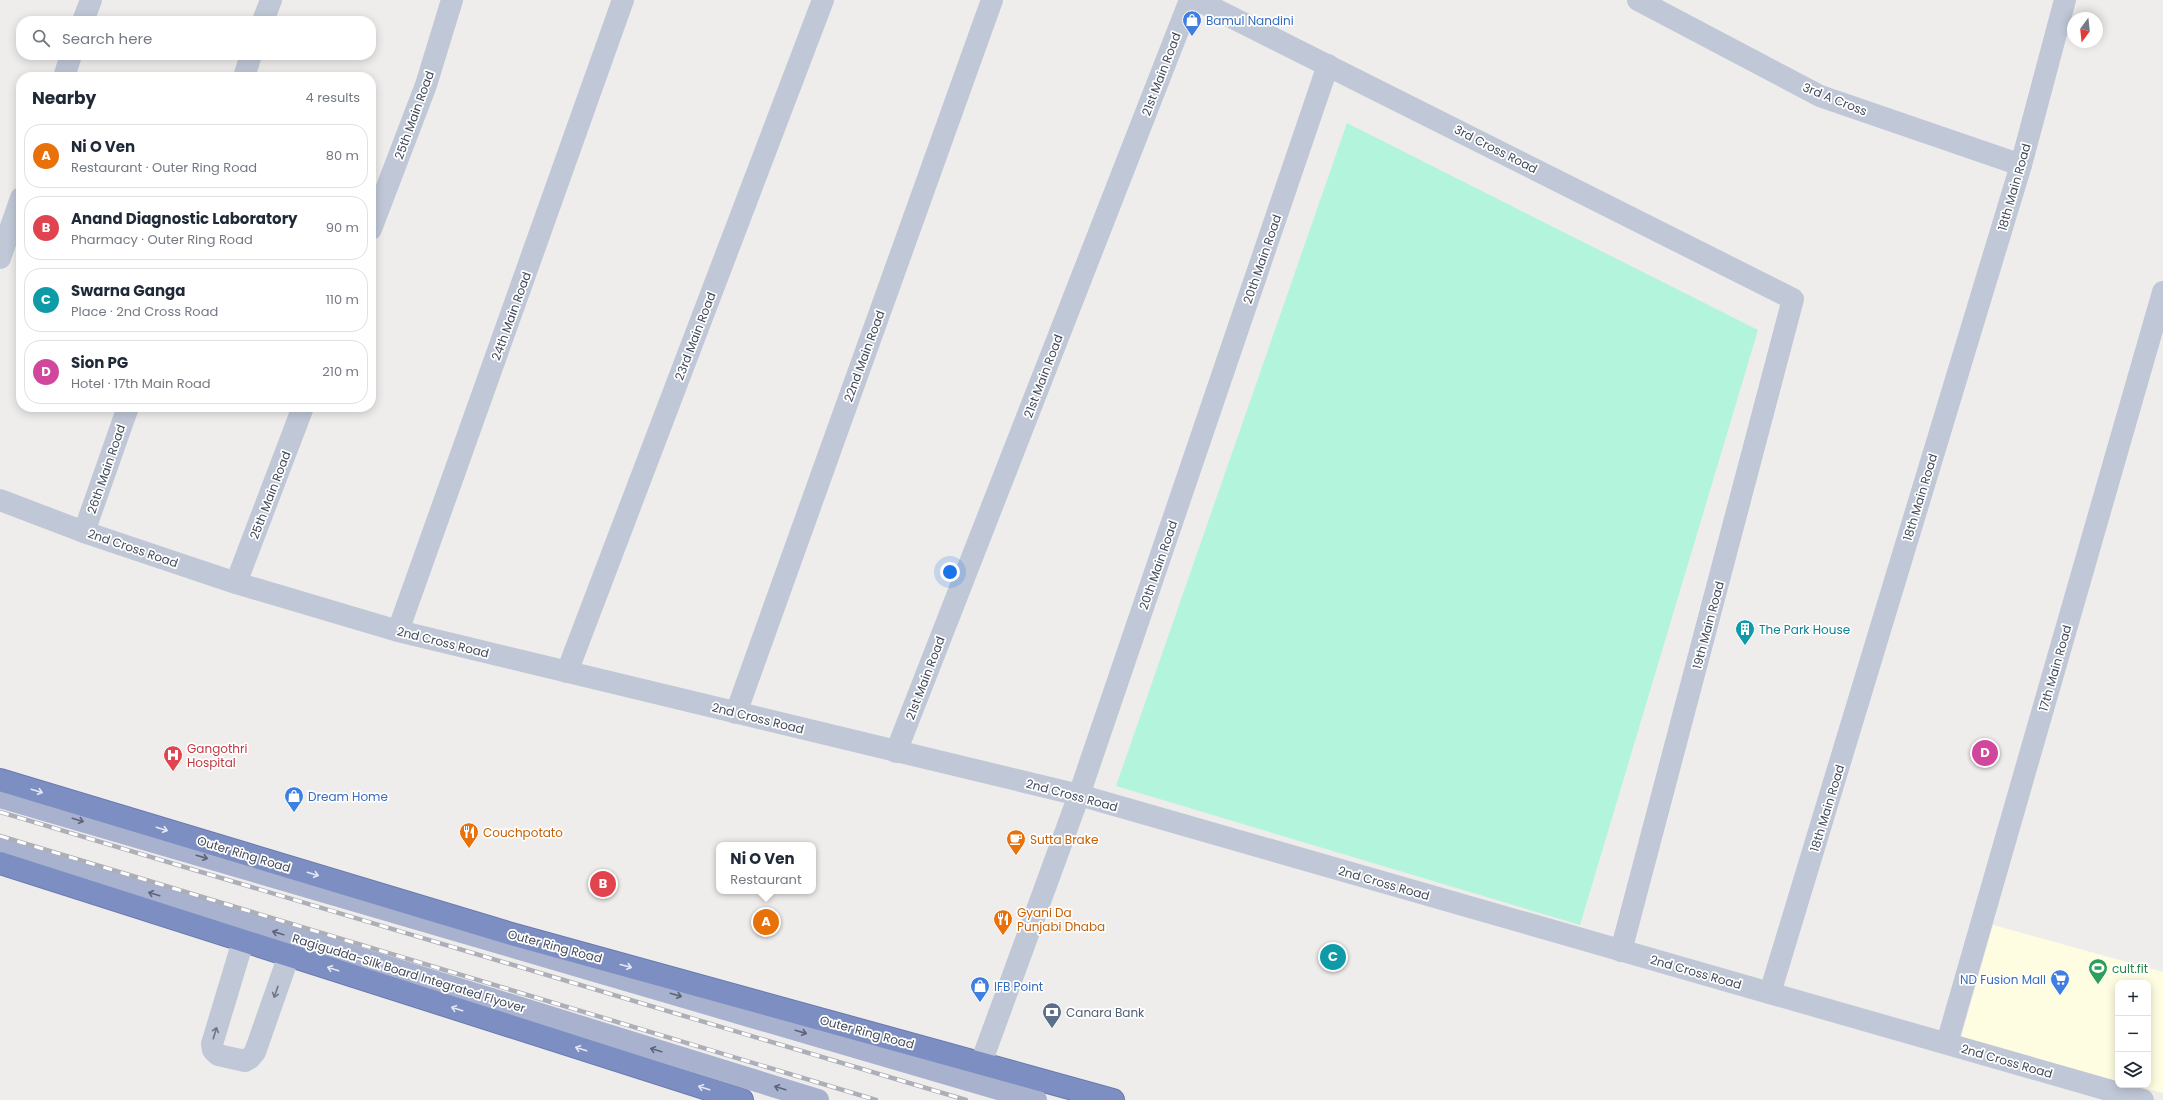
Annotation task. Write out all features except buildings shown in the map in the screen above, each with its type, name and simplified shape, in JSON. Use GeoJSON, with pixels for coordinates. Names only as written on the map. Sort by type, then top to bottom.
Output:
{"type":"FeatureCollection","features":[{"type":"Feature","properties":{"kind":"highway","name":"Outer Ring Road"},"geometry":{"type":"LineString","coordinates":[[0,780],[508,933],[1113,1100]]}},
{"type":"Feature","properties":{"kind":"highway"},"geometry":{"type":"LineString","coordinates":[[0,863],[742,1100]]}},
{"type":"Feature","properties":{"kind":"main road"},"geometry":{"type":"LineString","coordinates":[[0,797],[1036,1100]]}},
{"type":"Feature","properties":{"kind":"main road","name":"Ragigudda-Silk Board Integrated Flyover"},"geometry":{"type":"LineString","coordinates":[[0,847],[818,1100]]}},
{"type":"Feature","properties":{"kind":"street"},"geometry":{"type":"LineString","coordinates":[[85,16],[91,0]]}},
{"type":"Feature","properties":{"kind":"street"},"geometry":{"type":"LineString","coordinates":[[265,16],[271,0]]}},
{"type":"Feature","properties":{"kind":"street","name":"25th Main Road"},"geometry":{"type":"LineString","coordinates":[[376,217],[426,85],[452,0]]}},
{"type":"Feature","properties":{"kind":"street","name":"24th Main Road"},"geometry":{"type":"LineString","coordinates":[[398,632],[623,0]]}},
{"type":"Feature","properties":{"kind":"street","name":"23rd Main Road"},"geometry":{"type":"LineString","coordinates":[[567,672],[823,0]]}},
{"type":"Feature","properties":{"kind":"street","name":"22nd Main Road"},"geometry":{"type":"LineString","coordinates":[[736,713],[992,0]]}},
{"type":"Feature","properties":{"kind":"street","name":"21st Main Road"},"geometry":{"type":"LineString","coordinates":[[896,752],[1190,0]]}},
{"type":"Feature","properties":{"kind":"street","name":"3rd Cross Road"},"geometry":{"type":"LineString","coordinates":[[1198,0],[1793,299]]}},
{"type":"Feature","properties":{"kind":"street","name":"3rd A Cross"},"geometry":{"type":"LineString","coordinates":[[1638,0],[1820,96],[2021,165]]}},
{"type":"Feature","properties":{"kind":"street","name":"18th Main Road"},"geometry":{"type":"LineString","coordinates":[[1770,993],[2021,165],[2065,0]]}},
{"type":"Feature","properties":{"kind":"street"},"geometry":{"type":"LineString","coordinates":[[66,72],[69,60]]}},
{"type":"Feature","properties":{"kind":"street"},"geometry":{"type":"LineString","coordinates":[[246,72],[250,60]]}},
{"type":"Feature","properties":{"kind":"street","name":"20th Main Road"},"geometry":{"type":"LineString","coordinates":[[981,1063],[1079,796],[1328,65]]}},
{"type":"Feature","properties":{"kind":"street"},"geometry":{"type":"LineString","coordinates":[[0,258],[16,212]]}},
{"type":"Feature","properties":{"kind":"street","name":"17th Main Road"},"geometry":{"type":"LineString","coordinates":[[1947,1043],[2163,292]]}},
{"type":"Feature","properties":{"kind":"street","name":"19th Main Road"},"geometry":{"type":"LineString","coordinates":[[1621,951],[1793,299]]}},
{"type":"Feature","properties":{"kind":"street","name":"26th Main Road"},"geometry":{"type":"LineString","coordinates":[[84,532],[126,412]]}},
{"type":"Feature","properties":{"kind":"street","name":"25th Main Road"},"geometry":{"type":"LineString","coordinates":[[236,583],[301,412]]}},
{"type":"Feature","properties":{"kind":"street","name":"2nd Cross Road"},"geometry":{"type":"LineString","coordinates":[[0,500],[84,532],[236,583],[398,632],[1079,796],[2143,1100]]}},
{"type":"Feature","properties":{"kind":"street"},"geometry":{"type":"LineString","coordinates":[[243,941],[212,1044],[213,1050],[218,1055],[245,1061],[255,1052],[289,955]]}},
{"type":"Feature","properties":{"kind":"shaded area","name":"ND Fusion Mall"},"geometry":{"type":"Polygon","coordinates":[[[1993,925],[2163,972],[2163,1093],[2144,1088],[2151,1088],[2151,980],[2115,980],[2115,1080],[1961,1038],[1993,925]]]}},
{"type":"Feature","properties":{"kind":"green space"},"geometry":{"type":"Polygon","coordinates":[[[1347,123],[1758,330],[1580,925],[1116,786],[1347,123]]]}},
{"type":"Feature","properties":{"kind":"railway"},"geometry":{"type":"LineString","coordinates":[[0,812],[966,1100]]}},
{"type":"Feature","properties":{"kind":"railway"},"geometry":{"type":"LineString","coordinates":[[0,836],[876,1100]]}},
{"type":"Feature","properties":{"kind":"place","name":"Bamul Nandini"},"geometry":{"type":"Point","coordinates":[1192,37]}},
{"type":"Feature","properties":{"kind":"place","name":"The Park House"},"geometry":{"type":"Point","coordinates":[1745,646]}},
{"type":"Feature","properties":{"kind":"place","name":"Sion PG"},"geometry":{"type":"Point","coordinates":[1985,753]}},
{"type":"Feature","properties":{"kind":"place","name":"Gangothri Hospital"},"geometry":{"type":"Point","coordinates":[173,772]}},
{"type":"Feature","properties":{"kind":"place","name":"Dream Home"},"geometry":{"type":"Point","coordinates":[294,813]}},
{"type":"Feature","properties":{"kind":"place","name":"Couchpotato"},"geometry":{"type":"Point","coordinates":[469,849]}},
{"type":"Feature","properties":{"kind":"place","name":"Sutta Brake"},"geometry":{"type":"Point","coordinates":[1016,856]}},
{"type":"Feature","properties":{"kind":"place","name":"Anand Diagnostic Laboratory"},"geometry":{"type":"Point","coordinates":[603,884]}},
{"type":"Feature","properties":{"kind":"place","name":"Ni O Ven"},"geometry":{"type":"Point","coordinates":[766,922]}},
{"type":"Feature","properties":{"kind":"place","name":"Gyani Da Punjabi Dhaba"},"geometry":{"type":"Point","coordinates":[1003,936]}},
{"type":"Feature","properties":{"kind":"place","name":"Swarna Ganga"},"geometry":{"type":"Point","coordinates":[1333,957]}},
{"type":"Feature","properties":{"kind":"place","name":"cult.fit"},"geometry":{"type":"Point","coordinates":[2098,985]}},
{"type":"Feature","properties":{"kind":"place","name":"ND Fusion Mall"},"geometry":{"type":"Point","coordinates":[2060,996]}},
{"type":"Feature","properties":{"kind":"place","name":"IFB Point"},"geometry":{"type":"Point","coordinates":[980,1003]}},
{"type":"Feature","properties":{"kind":"place","name":"Canara Bank"},"geometry":{"type":"Point","coordinates":[1052,1029]}}]}
